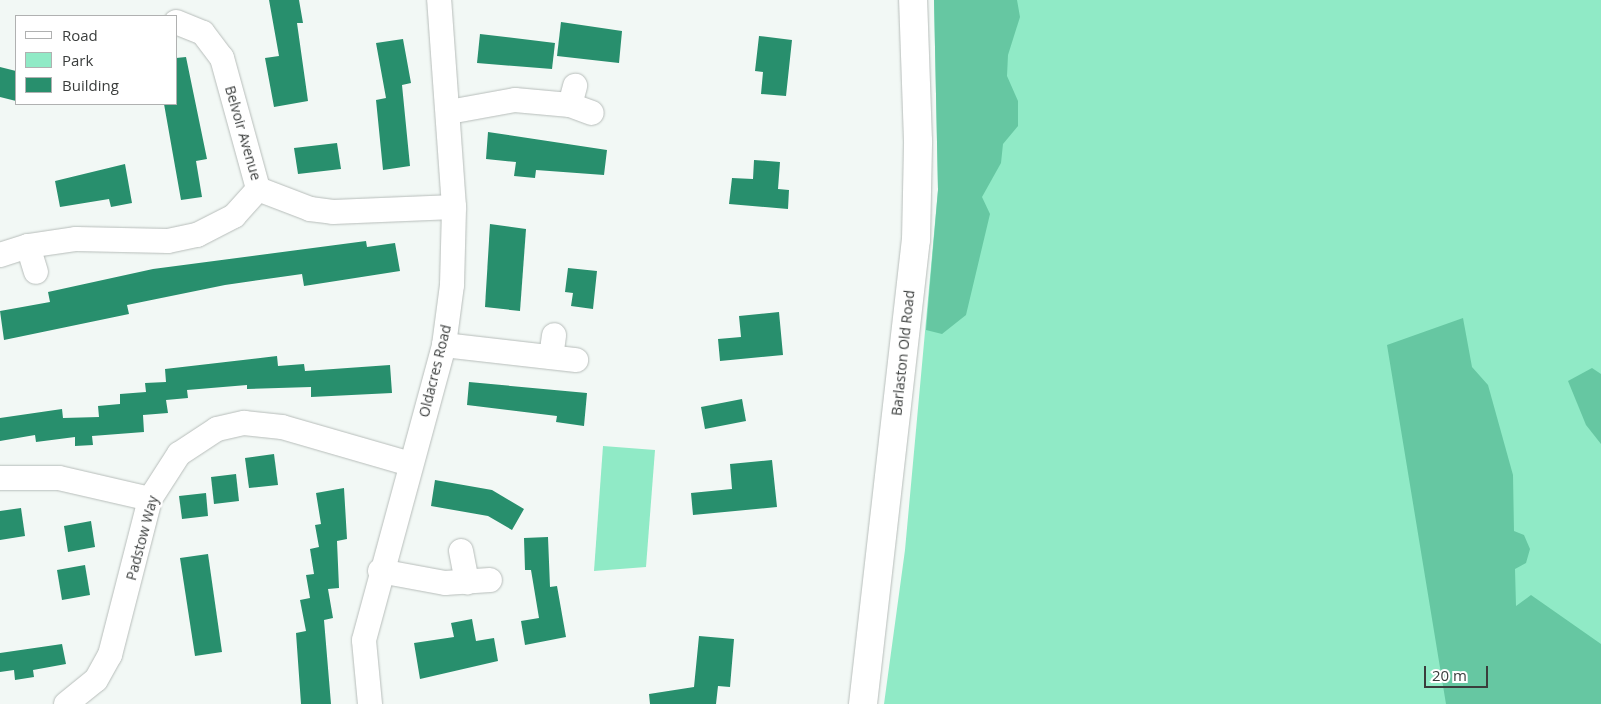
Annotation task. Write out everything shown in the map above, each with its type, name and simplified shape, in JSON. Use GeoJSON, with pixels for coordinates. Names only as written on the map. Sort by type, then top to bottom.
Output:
{"type":"FeatureCollection","features":[{"type":"Feature","properties":{"kind":"street","name":"Oldacres Road"},"geometry":{"type":"LineString","coordinates":[[370,704],[364,640],[380,571],[444,344],[452,285],[454,207],[449,112],[439,0]]}},
{"type":"Feature","properties":{"kind":"street","name":"Barlaston Old Road"},"geometry":{"type":"LineString","coordinates":[[863,704],[916,240],[918,141],[913,0]]}},
{"type":"Feature","properties":{"kind":"street","name":"Belvoir Avenue"},"geometry":{"type":"LineString","coordinates":[[178,23],[203,34],[222,58],[258,189],[310,209],[334,212],[454,207]]}},
{"type":"Feature","properties":{"kind":"street"},"geometry":{"type":"LineString","coordinates":[[449,112],[514,100],[572,95],[592,113]]}},
{"type":"Feature","properties":{"kind":"street"},"geometry":{"type":"LineString","coordinates":[[0,255],[28,246],[76,239],[168,241],[197,235],[234,216],[258,189]]}},
{"type":"Feature","properties":{"kind":"street"},"geometry":{"type":"LineString","coordinates":[[28,246],[36,272]]}},
{"type":"Feature","properties":{"kind":"street"},"geometry":{"type":"LineString","coordinates":[[444,344],[553,346],[576,360]]}},
{"type":"Feature","properties":{"kind":"street","name":"Padstow Way"},"geometry":{"type":"LineString","coordinates":[[66,704],[96,680],[110,655],[150,499],[179,454],[217,429],[244,423],[282,427],[410,464]]}},
{"type":"Feature","properties":{"kind":"street"},"geometry":{"type":"LineString","coordinates":[[0,478],[59,478],[150,499]]}},
{"type":"Feature","properties":{"kind":"street"},"geometry":{"type":"LineString","coordinates":[[380,571],[444,583],[478,581],[461,552]]}},
{"type":"Feature","properties":{"kind":"green space"},"geometry":{"type":"Polygon","coordinates":[[[934,0],[1601,0],[1601,704],[884,704],[905,550],[938,190],[934,0]]]}},
{"type":"Feature","properties":{"kind":"green space"},"geometry":{"type":"Polygon","coordinates":[[[934,0],[1017,0],[1020,17],[1008,55],[1007,76],[1018,101],[1018,126],[1003,144],[1001,163],[982,197],[990,214],[966,315],[942,334],[926,330],[938,190],[934,0]]]}},
{"type":"Feature","properties":{"kind":"green space"},"geometry":{"type":"Polygon","coordinates":[[[1463,318],[1472,367],[1488,385],[1513,475],[1514,531],[1524,535],[1530,549],[1526,563],[1515,569],[1516,606],[1531,595],[1601,644],[1601,704],[1446,704],[1387,345],[1463,318]]]}},
{"type":"Feature","properties":{"kind":"green space"},"geometry":{"type":"Polygon","coordinates":[[[1592,368],[1601,374],[1601,444],[1586,425],[1568,381],[1592,368]]]}},
{"type":"Feature","properties":{"kind":"green space"},"geometry":{"type":"Polygon","coordinates":[[[603,446],[655,450],[646,567],[594,571],[603,446]]]}},
{"type":"Feature","properties":{"kind":"building"},"geometry":{"type":"Polygon","coordinates":[[[269,0],[299,0],[303,23],[297,23],[308,101],[274,107],[265,58],[279,56],[269,0]]]}},
{"type":"Feature","properties":{"kind":"building"},"geometry":{"type":"Polygon","coordinates":[[[561,22],[622,31],[619,63],[557,56],[561,22]]]}},
{"type":"Feature","properties":{"kind":"building"},"geometry":{"type":"Polygon","coordinates":[[[480,34],[555,43],[552,69],[477,63],[480,34]]]}},
{"type":"Feature","properties":{"kind":"building"},"geometry":{"type":"Polygon","coordinates":[[[759,36],[792,40],[786,96],[761,94],[763,72],[755,71],[759,36]]]}},
{"type":"Feature","properties":{"kind":"building"},"geometry":{"type":"Polygon","coordinates":[[[403,39],[411,83],[402,85],[410,166],[383,170],[376,100],[386,98],[376,43],[403,39]]]}},
{"type":"Feature","properties":{"kind":"building"},"geometry":{"type":"Polygon","coordinates":[[[186,57],[207,159],[196,161],[202,197],[181,200],[164,105],[178,105],[178,58],[186,57]]]}},
{"type":"Feature","properties":{"kind":"building"},"geometry":{"type":"Polygon","coordinates":[[[0,67],[15,71],[15,101],[0,97],[0,67]]]}},
{"type":"Feature","properties":{"kind":"building"},"geometry":{"type":"Polygon","coordinates":[[[488,132],[607,150],[604,175],[536,170],[535,178],[514,176],[516,162],[486,159],[488,132]]]}},
{"type":"Feature","properties":{"kind":"building"},"geometry":{"type":"Polygon","coordinates":[[[337,143],[341,169],[298,174],[294,148],[337,143]]]}},
{"type":"Feature","properties":{"kind":"building"},"geometry":{"type":"Polygon","coordinates":[[[754,160],[780,162],[778,189],[789,190],[788,209],[729,204],[732,178],[753,179],[754,160]]]}},
{"type":"Feature","properties":{"kind":"building"},"geometry":{"type":"Polygon","coordinates":[[[125,164],[132,203],[111,207],[109,199],[60,207],[55,181],[125,164]]]}},
{"type":"Feature","properties":{"kind":"building"},"geometry":{"type":"Polygon","coordinates":[[[490,224],[526,229],[520,311],[485,307],[490,224]]]}},
{"type":"Feature","properties":{"kind":"building"},"geometry":{"type":"Polygon","coordinates":[[[366,241],[367,247],[395,243],[400,271],[304,286],[302,274],[225,285],[127,305],[129,314],[4,340],[0,311],[50,302],[48,292],[153,269],[366,241]]]}},
{"type":"Feature","properties":{"kind":"building"},"geometry":{"type":"Polygon","coordinates":[[[568,268],[597,271],[593,309],[571,306],[573,293],[565,292],[568,268]]]}},
{"type":"Feature","properties":{"kind":"building"},"geometry":{"type":"Polygon","coordinates":[[[779,312],[783,355],[720,361],[718,339],[741,337],[739,316],[779,312]]]}},
{"type":"Feature","properties":{"kind":"building"},"geometry":{"type":"Polygon","coordinates":[[[277,356],[278,366],[304,364],[305,371],[390,365],[392,393],[311,397],[311,387],[247,389],[247,385],[187,390],[188,398],[166,400],[168,413],[143,415],[144,432],[92,436],[93,445],[75,446],[75,437],[36,442],[35,435],[0,441],[0,418],[62,409],[63,418],[99,417],[98,406],[120,404],[120,394],[146,392],[145,383],[166,382],[165,369],[277,356]]]}},
{"type":"Feature","properties":{"kind":"building"},"geometry":{"type":"Polygon","coordinates":[[[469,382],[587,393],[584,426],[556,422],[557,416],[467,405],[469,382]]]}},
{"type":"Feature","properties":{"kind":"building"},"geometry":{"type":"Polygon","coordinates":[[[742,399],[746,421],[705,429],[701,407],[742,399]]]}},
{"type":"Feature","properties":{"kind":"building"},"geometry":{"type":"Polygon","coordinates":[[[274,454],[278,485],[249,488],[245,458],[274,454]]]}},
{"type":"Feature","properties":{"kind":"building"},"geometry":{"type":"Polygon","coordinates":[[[772,460],[777,507],[693,515],[691,493],[732,489],[730,464],[772,460]]]}},
{"type":"Feature","properties":{"kind":"building"},"geometry":{"type":"Polygon","coordinates":[[[236,474],[239,501],[214,504],[211,477],[236,474]]]}},
{"type":"Feature","properties":{"kind":"building"},"geometry":{"type":"Polygon","coordinates":[[[435,480],[492,490],[524,509],[512,530],[488,516],[431,506],[435,480]]]}},
{"type":"Feature","properties":{"kind":"building"},"geometry":{"type":"Polygon","coordinates":[[[344,488],[347,539],[337,541],[339,588],[328,589],[333,618],[324,620],[331,704],[301,704],[296,633],[306,631],[300,600],[310,598],[306,575],[314,574],[310,549],[319,547],[315,525],[321,524],[316,493],[344,488]]]}},
{"type":"Feature","properties":{"kind":"building"},"geometry":{"type":"Polygon","coordinates":[[[206,493],[208,516],[182,519],[179,496],[206,493]]]}},
{"type":"Feature","properties":{"kind":"building"},"geometry":{"type":"Polygon","coordinates":[[[21,508],[25,536],[0,540],[0,511],[21,508]]]}},
{"type":"Feature","properties":{"kind":"building"},"geometry":{"type":"Polygon","coordinates":[[[91,521],[95,547],[68,552],[64,526],[91,521]]]}},
{"type":"Feature","properties":{"kind":"building"},"geometry":{"type":"Polygon","coordinates":[[[548,537],[550,587],[557,586],[566,637],[525,645],[521,621],[539,618],[531,570],[525,570],[524,538],[548,537]]]}},
{"type":"Feature","properties":{"kind":"building"},"geometry":{"type":"Polygon","coordinates":[[[208,554],[222,652],[195,656],[180,558],[208,554]]]}},
{"type":"Feature","properties":{"kind":"building"},"geometry":{"type":"Polygon","coordinates":[[[85,565],[90,595],[62,600],[57,570],[85,565]]]}},
{"type":"Feature","properties":{"kind":"building"},"geometry":{"type":"Polygon","coordinates":[[[472,619],[476,641],[494,638],[498,661],[420,679],[414,643],[454,637],[451,623],[472,619]]]}},
{"type":"Feature","properties":{"kind":"building"},"geometry":{"type":"Polygon","coordinates":[[[699,636],[734,639],[730,687],[718,686],[716,704],[650,704],[649,694],[694,687],[699,636]]]}},
{"type":"Feature","properties":{"kind":"building"},"geometry":{"type":"Polygon","coordinates":[[[62,644],[66,664],[33,670],[34,677],[15,680],[14,670],[0,672],[0,653],[62,644]]]}}]}
